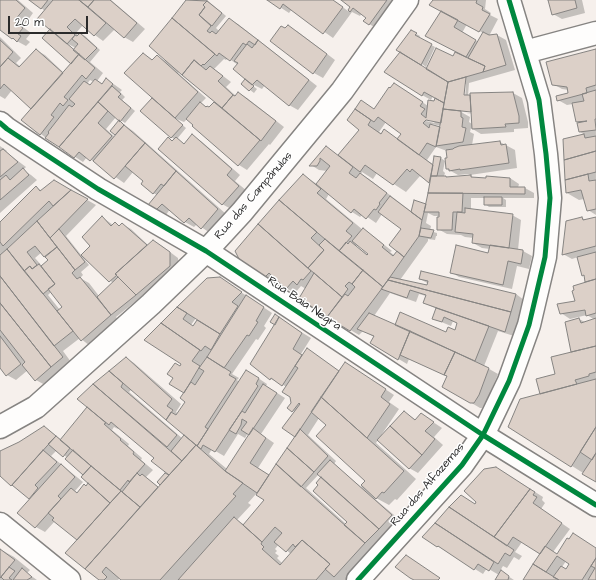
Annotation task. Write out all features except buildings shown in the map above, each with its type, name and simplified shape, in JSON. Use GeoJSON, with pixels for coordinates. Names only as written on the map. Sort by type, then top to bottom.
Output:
{"type":"FeatureCollection","features":[{"type":"Feature","properties":{"kind":"street","name":"Rua das Campânulas"},"geometry":{"type":"LineString","coordinates":[[0,427],[36,407],[151,304],[206,251],[242,212],[342,91],[407,0]]}},
{"type":"Feature","properties":{"kind":"street","name":"Rua das Alfazemas"},"geometry":{"type":"LineString","coordinates":[[358,580],[462,465],[483,435],[509,381],[529,325],[545,257],[550,198],[539,100],[509,0]]}},
{"type":"Feature","properties":{"kind":"street"},"geometry":{"type":"LineString","coordinates":[[525,52],[596,33]]}},
{"type":"Feature","properties":{"kind":"street","name":"Rua Baia Negra"},"geometry":{"type":"LineString","coordinates":[[0,123],[98,189],[206,251],[483,435],[594,503]]}},
{"type":"Feature","properties":{"kind":"street"},"geometry":{"type":"LineString","coordinates":[[0,524],[69,580]]}},
{"type":"Feature","properties":{"kind":"cycle path"},"geometry":{"type":"LineString","coordinates":[[358,580],[462,465],[483,435],[509,381],[529,325],[545,257],[550,198],[539,100],[509,0]]}},
{"type":"Feature","properties":{"kind":"cycle path"},"geometry":{"type":"LineString","coordinates":[[0,123],[98,189],[206,251],[483,435],[596,505]]}}]}
